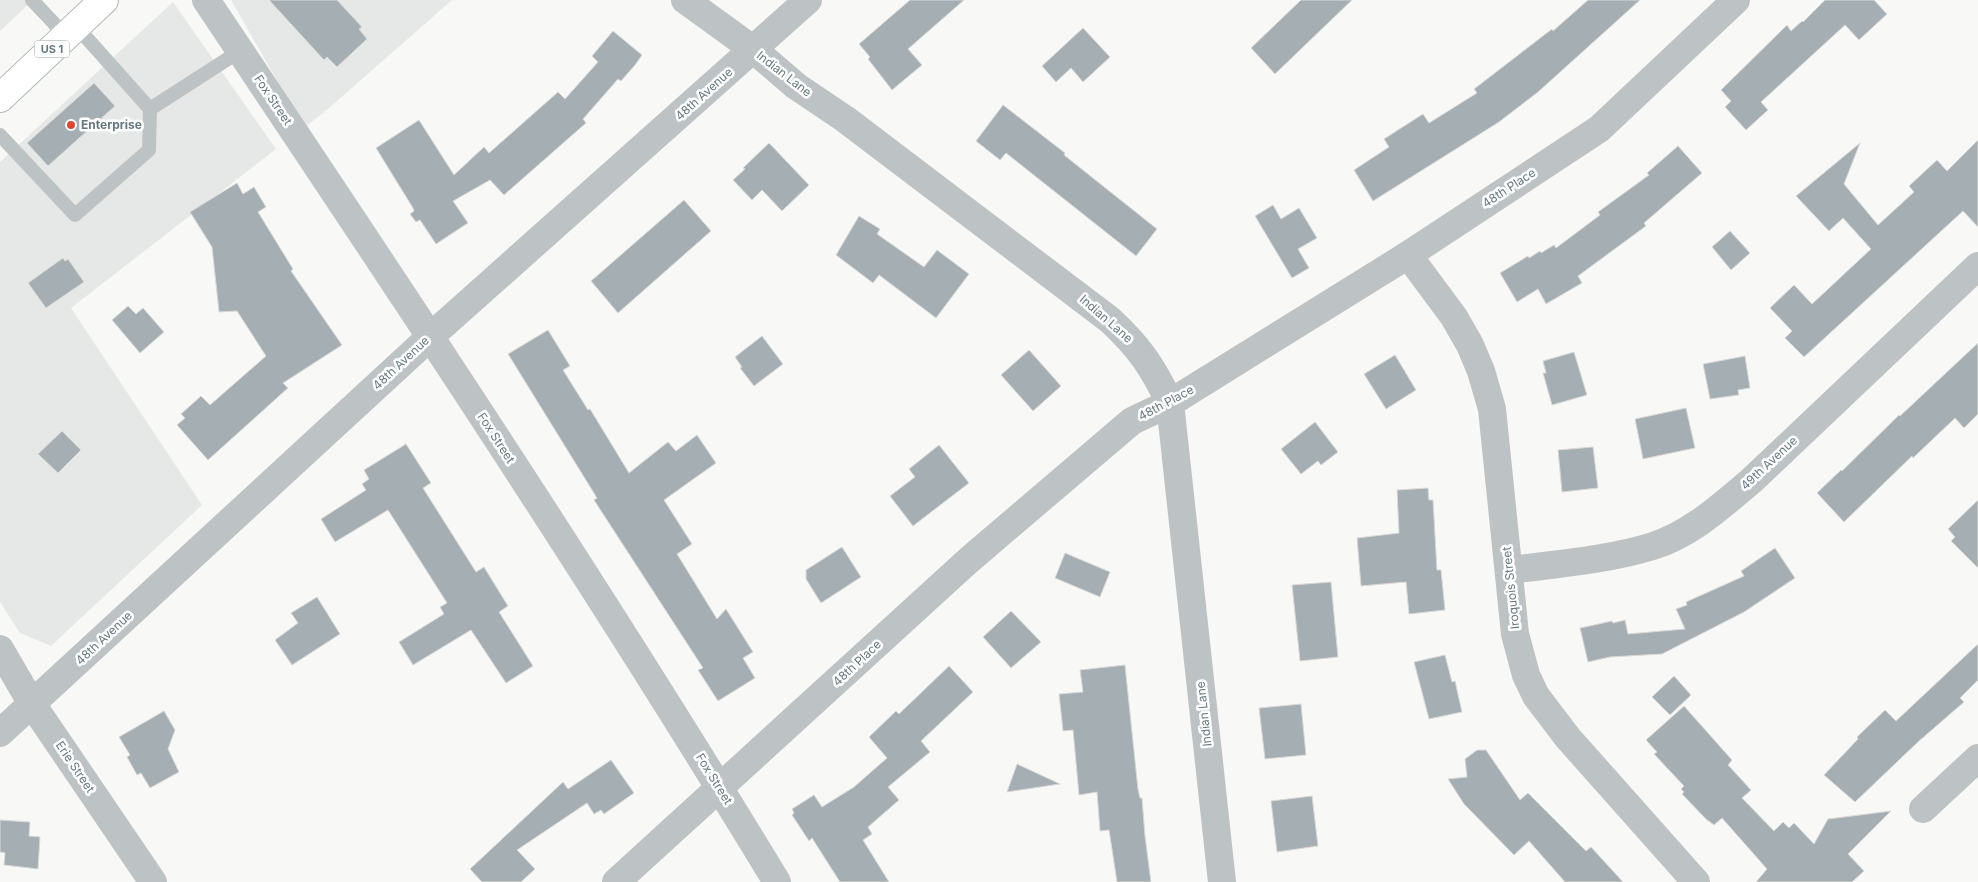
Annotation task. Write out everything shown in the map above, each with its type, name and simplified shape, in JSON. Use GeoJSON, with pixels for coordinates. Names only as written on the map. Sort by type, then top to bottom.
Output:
{"type":"FeatureCollection","features":[{"type":"Feature","properties":{"kind":"main road","name":"US 1"},"geometry":{"type":"LineString","coordinates":[[0,98],[104,0]]}},
{"type":"Feature","properties":{"kind":"street","name":"Fox Street"},"geometry":{"type":"LineString","coordinates":[[206,0],[431,336],[720,788],[777,882]]}},
{"type":"Feature","properties":{"kind":"street","name":"Indian Lane"},"geometry":{"type":"LineString","coordinates":[[685,0],[754,50],[796,86],[845,118],[1110,320],[1130,338],[1154,370],[1170,403],[1222,882]]}},
{"type":"Feature","properties":{"kind":"street","name":"48th Avenue"},"geometry":{"type":"LineString","coordinates":[[0,733],[431,336],[808,0]]}},
{"type":"Feature","properties":{"kind":"street","name":"48th Place"},"geometry":{"type":"LineString","coordinates":[[616,882],[969,560],[1132,421],[1170,403],[1408,255],[1599,129],[1736,0]]}},
{"type":"Feature","properties":{"kind":"street","name":"Iroquois Street"},"geometry":{"type":"LineString","coordinates":[[1408,255],[1454,317],[1470,345],[1481,371],[1492,409],[1516,634],[1520,655],[1536,696],[1568,738],[1696,882]]}},
{"type":"Feature","properties":{"kind":"street","name":"49th Avenue"},"geometry":{"type":"LineString","coordinates":[[1510,570],[1606,556],[1653,546],[1683,532],[1714,513],[1751,481],[1978,266]]}},
{"type":"Feature","properties":{"kind":"street","name":"Erie Street"},"geometry":{"type":"LineString","coordinates":[[0,649],[32,704],[153,882]]}},
{"type":"Feature","properties":{"kind":"street"},"geometry":{"type":"LineString","coordinates":[[1923,809],[1978,758]]}},
{"type":"Feature","properties":{"kind":"lane"},"geometry":{"type":"LineString","coordinates":[[0,135],[74,216],[149,150],[150,109],[71,31],[32,0]]}},
{"type":"Feature","properties":{"kind":"lane"},"geometry":{"type":"LineString","coordinates":[[150,109],[240,51]]}},
{"type":"Feature","properties":{"kind":"shaded area"},"geometry":{"type":"Polygon","coordinates":[[[0,0],[33,0],[0,31],[0,0]]]}},
{"type":"Feature","properties":{"kind":"shaded area"},"geometry":{"type":"Polygon","coordinates":[[[231,0],[452,0],[304,128],[231,0]]]}},
{"type":"Feature","properties":{"kind":"shaded area"},"geometry":{"type":"Polygon","coordinates":[[[173,2],[276,149],[71,308],[202,505],[51,646],[20,633],[0,602],[0,162],[173,2]]]}},
{"type":"Feature","properties":{"kind":"building"},"geometry":{"type":"Polygon","coordinates":[[[269,0],[337,0],[362,27],[359,29],[367,39],[337,67],[327,57],[324,60],[269,0]]]}},
{"type":"Feature","properties":{"kind":"building"},"geometry":{"type":"Polygon","coordinates":[[[910,0],[964,0],[908,49],[922,65],[892,90],[859,44],[910,0]]]}},
{"type":"Feature","properties":{"kind":"building"},"geometry":{"type":"Polygon","coordinates":[[[1301,0],[1352,0],[1275,74],[1251,48],[1301,0]]]}},
{"type":"Feature","properties":{"kind":"building"},"geometry":{"type":"Polygon","coordinates":[[[1588,0],[1640,0],[1538,92],[1499,122],[1373,201],[1354,170],[1389,147],[1384,139],[1423,114],[1429,123],[1477,93],[1474,89],[1552,29],[1553,31],[1588,0]]]}},
{"type":"Feature","properties":{"kind":"building"},"geometry":{"type":"Polygon","coordinates":[[[1825,0],[1874,0],[1887,14],[1859,40],[1845,25],[1761,102],[1768,110],[1746,130],[1725,107],[1731,101],[1721,90],[1787,25],[1791,31],[1825,0]]]}},
{"type":"Feature","properties":{"kind":"building"},"geometry":{"type":"Polygon","coordinates":[[[1083,28],[1110,57],[1083,82],[1071,68],[1056,82],[1042,66],[1083,28]]]}},
{"type":"Feature","properties":{"kind":"building"},"geometry":{"type":"Polygon","coordinates":[[[613,31],[642,55],[635,65],[621,81],[618,79],[583,119],[586,123],[504,195],[490,180],[453,201],[468,223],[436,244],[420,220],[416,222],[410,214],[414,211],[413,208],[376,148],[419,120],[454,175],[484,147],[489,153],[558,92],[565,99],[598,62],[592,56],[613,31]]]}},
{"type":"Feature","properties":{"kind":"building","name":"Enterprise"},"geometry":{"type":"Polygon","coordinates":[[[94,83],[115,106],[48,166],[27,143],[94,83]]]}},
{"type":"Feature","properties":{"kind":"building"},"geometry":{"type":"Polygon","coordinates":[[[1003,105],[1157,229],[1136,256],[1006,153],[1000,160],[976,141],[1003,105]]]}},
{"type":"Feature","properties":{"kind":"building"},"geometry":{"type":"Polygon","coordinates":[[[1978,140],[1978,227],[1963,211],[1804,357],[1785,338],[1792,331],[1770,308],[1794,285],[1812,304],[1871,249],[1843,218],[1829,231],[1796,196],[1860,143],[1844,184],[1878,225],[1914,192],[1909,186],[1937,160],[1947,171],[1978,140]]]}},
{"type":"Feature","properties":{"kind":"building"},"geometry":{"type":"Polygon","coordinates":[[[769,143],[809,185],[782,211],[762,190],[752,200],[733,180],[769,143]]]}},
{"type":"Feature","properties":{"kind":"building"},"geometry":{"type":"Polygon","coordinates":[[[1678,146],[1702,173],[1644,223],[1646,226],[1578,276],[1582,283],[1546,304],[1538,289],[1517,302],[1500,273],[1528,256],[1529,258],[1540,251],[1541,253],[1554,245],[1556,248],[1600,215],[1598,212],[1649,175],[1647,173],[1678,146]]]}},
{"type":"Feature","properties":{"kind":"building"},"geometry":{"type":"Polygon","coordinates":[[[237,183],[243,194],[254,187],[266,207],[258,212],[293,269],[291,271],[342,345],[283,383],[288,388],[208,460],[177,425],[185,418],[181,414],[201,396],[210,405],[266,356],[237,311],[219,312],[212,247],[190,212],[237,183]]]}},
{"type":"Feature","properties":{"kind":"building"},"geometry":{"type":"Polygon","coordinates":[[[684,200],[711,231],[618,313],[591,281],[684,200]]]}},
{"type":"Feature","properties":{"kind":"building"},"geometry":{"type":"Polygon","coordinates":[[[1273,205],[1281,219],[1299,208],[1317,238],[1298,249],[1309,268],[1292,278],[1255,216],[1273,205]]]}},
{"type":"Feature","properties":{"kind":"building"},"geometry":{"type":"Polygon","coordinates":[[[859,216],[880,229],[877,234],[924,267],[937,250],[969,274],[936,318],[879,275],[873,283],[836,255],[859,216]]]}},
{"type":"Feature","properties":{"kind":"building"},"geometry":{"type":"Polygon","coordinates":[[[1730,231],[1750,253],[1731,270],[1712,247],[1730,231]]]}},
{"type":"Feature","properties":{"kind":"building"},"geometry":{"type":"Polygon","coordinates":[[[63,258],[65,261],[68,259],[84,282],[46,308],[28,283],[63,258]]]}},
{"type":"Feature","properties":{"kind":"building"},"geometry":{"type":"Polygon","coordinates":[[[128,306],[136,314],[143,308],[164,332],[140,353],[112,320],[128,306]]]}},
{"type":"Feature","properties":{"kind":"building"},"geometry":{"type":"Polygon","coordinates":[[[548,330],[570,366],[563,370],[588,410],[590,409],[629,473],[668,442],[676,451],[697,435],[716,463],[664,500],[692,544],[677,554],[717,619],[726,609],[753,652],[743,658],[755,678],[718,701],[698,670],[703,668],[594,500],[597,498],[508,354],[548,330]]]}},
{"type":"Feature","properties":{"kind":"building"},"geometry":{"type":"Polygon","coordinates":[[[762,336],[783,364],[754,386],[740,368],[742,367],[735,357],[762,336]]]}},
{"type":"Feature","properties":{"kind":"building"},"geometry":{"type":"Polygon","coordinates":[[[1978,343],[1978,414],[1964,428],[1955,418],[1913,458],[1912,456],[1844,522],[1817,493],[1978,343]]]}},
{"type":"Feature","properties":{"kind":"building"},"geometry":{"type":"Polygon","coordinates":[[[1029,350],[1061,386],[1033,411],[1001,375],[1029,350]]]}},
{"type":"Feature","properties":{"kind":"building"},"geometry":{"type":"Polygon","coordinates":[[[1574,352],[1587,395],[1552,405],[1543,373],[1546,373],[1543,361],[1574,352]]]}},
{"type":"Feature","properties":{"kind":"building"},"geometry":{"type":"Polygon","coordinates":[[[1395,355],[1416,390],[1386,409],[1364,374],[1395,355]]]}},
{"type":"Feature","properties":{"kind":"building"},"geometry":{"type":"Polygon","coordinates":[[[1745,356],[1750,388],[1738,390],[1739,395],[1710,399],[1703,364],[1745,356]]]}},
{"type":"Feature","properties":{"kind":"building"},"geometry":{"type":"Polygon","coordinates":[[[1686,408],[1695,448],[1643,459],[1635,419],[1686,408]]]}},
{"type":"Feature","properties":{"kind":"building"},"geometry":{"type":"Polygon","coordinates":[[[1315,422],[1338,452],[1321,465],[1318,461],[1301,474],[1281,449],[1315,422]]]}},
{"type":"Feature","properties":{"kind":"building"},"geometry":{"type":"Polygon","coordinates":[[[62,431],[81,450],[58,473],[38,454],[62,431]]]}},
{"type":"Feature","properties":{"kind":"building"},"geometry":{"type":"Polygon","coordinates":[[[406,444],[431,483],[423,488],[476,572],[484,567],[508,606],[499,612],[533,666],[506,683],[471,630],[413,665],[399,642],[444,614],[440,607],[447,603],[388,510],[335,542],[321,519],[366,490],[362,484],[369,479],[364,470],[406,444]]]}},
{"type":"Feature","properties":{"kind":"building"},"geometry":{"type":"Polygon","coordinates":[[[939,445],[969,483],[913,526],[890,496],[915,477],[909,469],[939,445]]]}},
{"type":"Feature","properties":{"kind":"building"},"geometry":{"type":"Polygon","coordinates":[[[1593,447],[1598,488],[1562,492],[1558,450],[1593,447]]]}},
{"type":"Feature","properties":{"kind":"building"},"geometry":{"type":"Polygon","coordinates":[[[1428,488],[1429,500],[1433,500],[1437,570],[1441,570],[1445,610],[1409,614],[1406,582],[1361,586],[1357,538],[1399,533],[1397,490],[1428,488]]]}},
{"type":"Feature","properties":{"kind":"building"},"geometry":{"type":"Polygon","coordinates":[[[1978,500],[1978,568],[1951,541],[1955,537],[1948,529],[1978,500]]]}},
{"type":"Feature","properties":{"kind":"building"},"geometry":{"type":"Polygon","coordinates":[[[842,547],[861,577],[821,603],[806,579],[806,570],[842,547]]]}},
{"type":"Feature","properties":{"kind":"building"},"geometry":{"type":"Polygon","coordinates":[[[1775,548],[1795,578],[1744,612],[1662,654],[1610,657],[1588,662],[1580,628],[1625,620],[1628,634],[1685,629],[1676,609],[1687,605],[1686,602],[1744,576],[1741,571],[1775,548]]]}},
{"type":"Feature","properties":{"kind":"building"},"geometry":{"type":"Polygon","coordinates":[[[1065,553],[1110,572],[1100,597],[1055,578],[1065,553]]]}},
{"type":"Feature","properties":{"kind":"building"},"geometry":{"type":"Polygon","coordinates":[[[1331,582],[1338,657],[1300,661],[1292,585],[1331,582]]]}},
{"type":"Feature","properties":{"kind":"building"},"geometry":{"type":"Polygon","coordinates":[[[317,597],[340,634],[292,665],[275,640],[298,623],[291,613],[317,597]]]}},
{"type":"Feature","properties":{"kind":"building"},"geometry":{"type":"Polygon","coordinates":[[[1011,611],[1041,642],[1011,668],[983,637],[1011,611]]]}},
{"type":"Feature","properties":{"kind":"building"},"geometry":{"type":"Polygon","coordinates":[[[1978,644],[1978,680],[1960,698],[1964,702],[1919,741],[1855,802],[1824,775],[1858,739],[1857,737],[1885,710],[1896,721],[1978,644]]]}},
{"type":"Feature","properties":{"kind":"building"},"geometry":{"type":"Polygon","coordinates":[[[1445,655],[1452,682],[1455,681],[1462,712],[1429,719],[1414,662],[1445,655]]]}},
{"type":"Feature","properties":{"kind":"building"},"geometry":{"type":"Polygon","coordinates":[[[1125,665],[1138,789],[1140,798],[1142,798],[1151,882],[1117,882],[1109,830],[1100,831],[1097,792],[1079,795],[1073,730],[1063,731],[1059,694],[1083,692],[1080,670],[1125,665]]]}},
{"type":"Feature","properties":{"kind":"building"},"geometry":{"type":"Polygon","coordinates":[[[949,666],[973,692],[921,741],[930,752],[888,787],[899,800],[868,827],[872,834],[863,840],[889,882],[840,882],[812,838],[809,841],[792,815],[794,813],[792,809],[814,795],[822,807],[854,787],[887,758],[869,737],[896,711],[899,714],[949,666]]]}},
{"type":"Feature","properties":{"kind":"building"},"geometry":{"type":"Polygon","coordinates":[[[1674,676],[1691,695],[1670,715],[1652,697],[1674,676]]]}},
{"type":"Feature","properties":{"kind":"building"},"geometry":{"type":"Polygon","coordinates":[[[1301,704],[1306,755],[1265,759],[1259,708],[1301,704]]]}},
{"type":"Feature","properties":{"kind":"building"},"geometry":{"type":"Polygon","coordinates":[[[1684,706],[1732,760],[1728,765],[1751,790],[1742,798],[1774,831],[1783,822],[1789,828],[1794,823],[1814,844],[1828,819],[1891,811],[1848,854],[1864,871],[1852,882],[1756,882],[1767,869],[1722,818],[1714,825],[1682,794],[1684,792],[1681,789],[1684,786],[1654,754],[1657,752],[1646,740],[1684,706]]]}},
{"type":"Feature","properties":{"kind":"building"},"geometry":{"type":"Polygon","coordinates":[[[164,711],[175,730],[168,749],[179,772],[150,788],[141,773],[137,775],[127,757],[130,755],[119,737],[164,711]]]}},
{"type":"Feature","properties":{"kind":"building"},"geometry":{"type":"Polygon","coordinates":[[[1477,750],[1486,750],[1520,800],[1528,793],[1586,851],[1591,847],[1623,882],[1565,882],[1529,841],[1514,855],[1464,804],[1448,779],[1467,777],[1465,759],[1477,750]]]}},
{"type":"Feature","properties":{"kind":"building"},"geometry":{"type":"Polygon","coordinates":[[[611,760],[634,793],[604,814],[601,810],[594,814],[587,803],[517,850],[535,869],[521,882],[482,882],[470,869],[563,782],[568,789],[611,760]]]}},
{"type":"Feature","properties":{"kind":"building"},"geometry":{"type":"Polygon","coordinates":[[[1017,764],[1060,784],[1007,792],[1017,764]]]}},
{"type":"Feature","properties":{"kind":"building"},"geometry":{"type":"Polygon","coordinates":[[[1312,796],[1318,846],[1277,852],[1271,801],[1312,796]]]}},
{"type":"Feature","properties":{"kind":"building"},"geometry":{"type":"Polygon","coordinates":[[[0,820],[30,822],[29,836],[40,837],[38,869],[4,865],[5,853],[0,852],[0,820]]]}},
{"type":"Feature","properties":{"kind":"place","name":"Enterprise"},"geometry":{"type":"Point","coordinates":[71,125]}}]}
